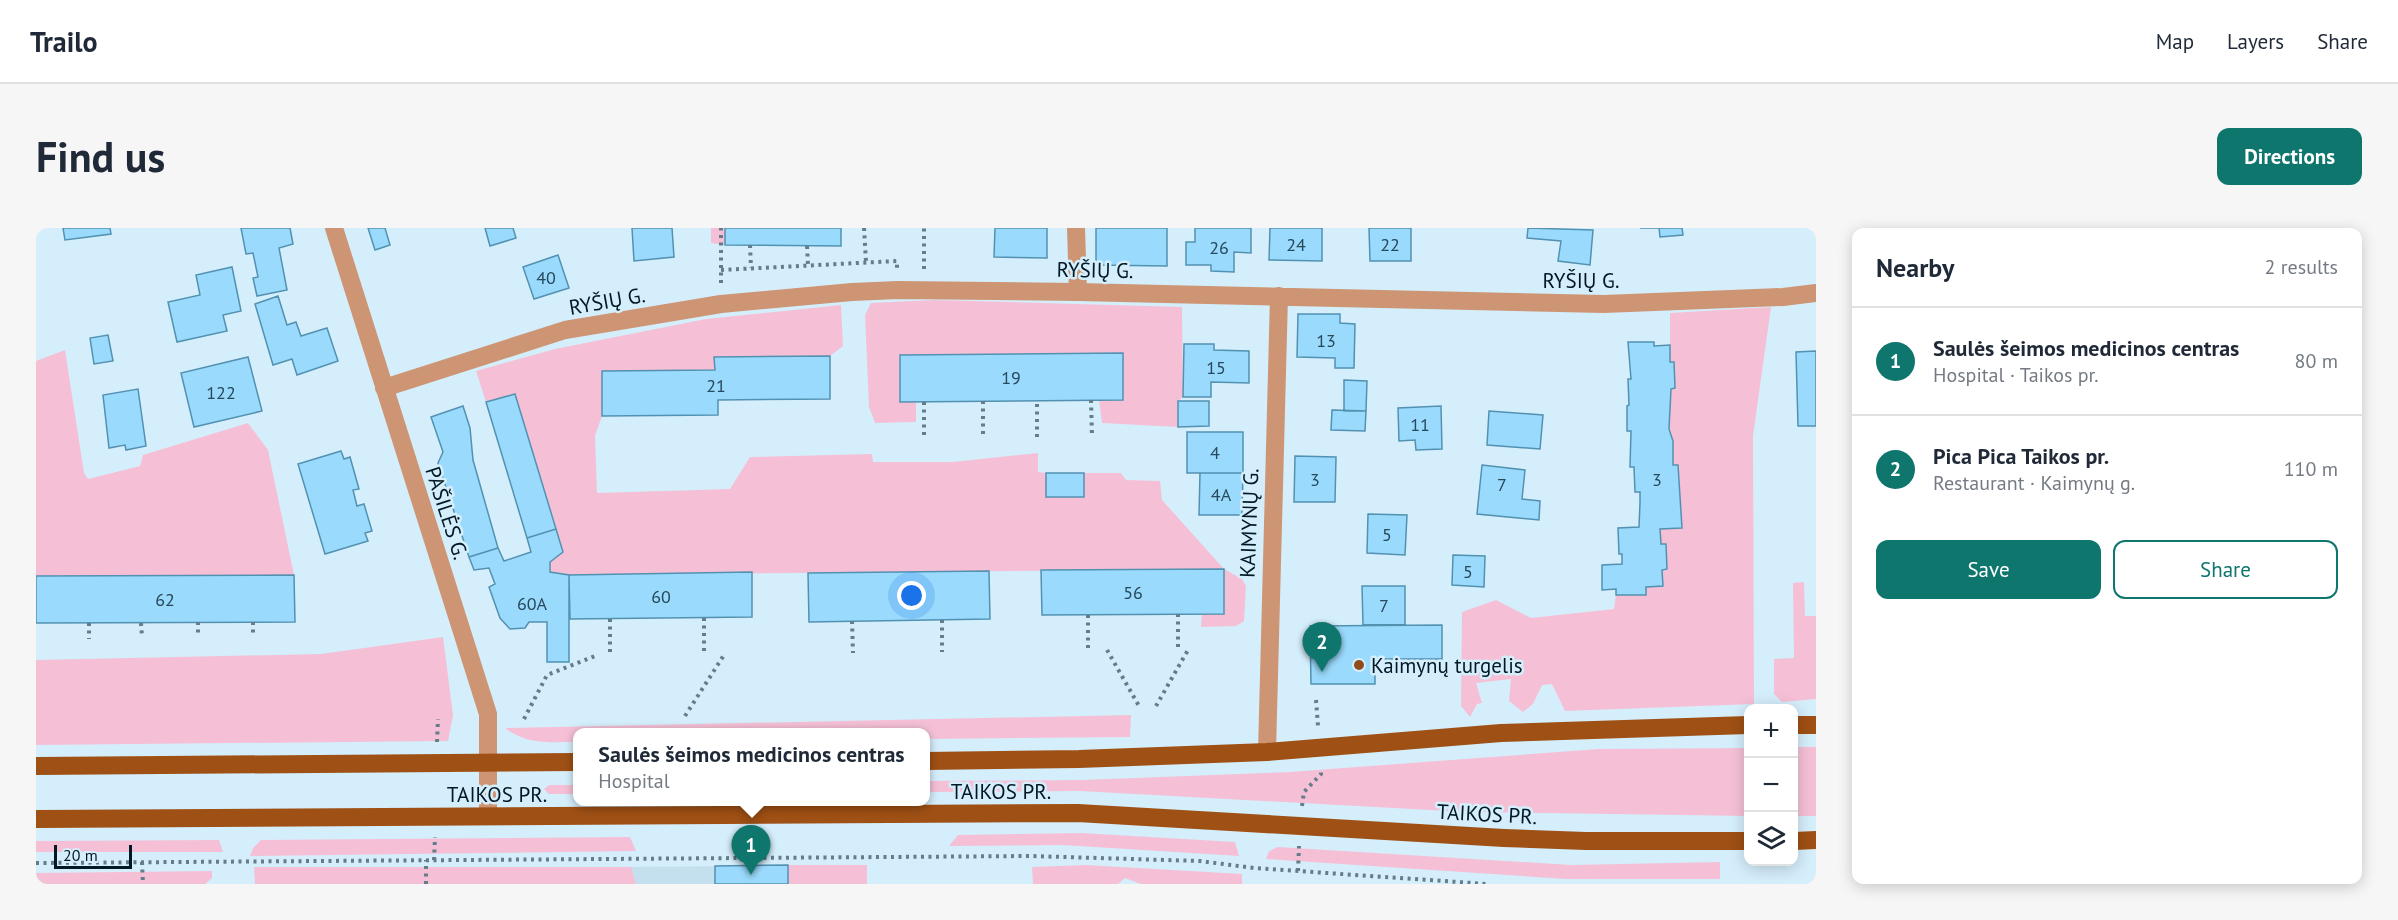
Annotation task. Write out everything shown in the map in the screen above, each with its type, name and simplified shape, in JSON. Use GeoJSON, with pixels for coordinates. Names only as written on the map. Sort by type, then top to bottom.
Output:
{"type":"FeatureCollection","features":[{"type":"Feature","properties":{"kind":"main road","name":"TAIKOS PR."},"geometry":{"type":"LineString","coordinates":[[930,761],[1079,759],[1267,752],[1568,730],[1744,725]]}},
{"type":"Feature","properties":{"kind":"main road"},"geometry":{"type":"LineString","coordinates":[[1798,725],[1816,725]]}},
{"type":"Feature","properties":{"kind":"main road","name":"TAIKOS PR."},"geometry":{"type":"LineString","coordinates":[[36,766],[573,762]]}},
{"type":"Feature","properties":{"kind":"main road","name":"TAIKOS PR."},"geometry":{"type":"LineString","coordinates":[[36,819],[1078,813],[1586,842],[1744,841]]}},
{"type":"Feature","properties":{"kind":"main road"},"geometry":{"type":"LineString","coordinates":[[1798,841],[1816,840]]}},
{"type":"Feature","properties":{"kind":"street","name":"PAŠILĖS G."},"geometry":{"type":"LineString","coordinates":[[334,228],[488,714],[488,816]]}},
{"type":"Feature","properties":{"kind":"street"},"geometry":{"type":"LineString","coordinates":[[1076,228],[1078,292]]}},
{"type":"Feature","properties":{"kind":"street","name":"RYŠIŲ G."},"geometry":{"type":"LineString","coordinates":[[384,388],[565,330],[721,304],[898,290],[1604,304],[1783,297],[1816,293]]}},
{"type":"Feature","properties":{"kind":"street","name":"KAIMYNŲ G."},"geometry":{"type":"LineString","coordinates":[[1267,752],[1266,703],[1279,296]]}},
{"type":"Feature","properties":{"kind":"path"},"geometry":{"type":"LineString","coordinates":[[721,304],[722,228]]}},
{"type":"Feature","properties":{"kind":"path"},"geometry":{"type":"LineString","coordinates":[[864,228],[866,262]]}},
{"type":"Feature","properties":{"kind":"path"},"geometry":{"type":"LineString","coordinates":[[924,228],[924,290]]}},
{"type":"Feature","properties":{"kind":"path"},"geometry":{"type":"LineString","coordinates":[[750,245],[751,268]]}},
{"type":"Feature","properties":{"kind":"path"},"geometry":{"type":"LineString","coordinates":[[807,246],[808,265]]}},
{"type":"Feature","properties":{"kind":"path"},"geometry":{"type":"LineString","coordinates":[[721,270],[897,261],[898,290]]}},
{"type":"Feature","properties":{"kind":"path"},"geometry":{"type":"LineString","coordinates":[[1091,400],[1092,436]]}},
{"type":"Feature","properties":{"kind":"path"},"geometry":{"type":"LineString","coordinates":[[983,401],[983,438]]}},
{"type":"Feature","properties":{"kind":"path"},"geometry":{"type":"LineString","coordinates":[[1037,401],[1037,437]]}},
{"type":"Feature","properties":{"kind":"path"},"geometry":{"type":"LineString","coordinates":[[924,402],[924,439]]}},
{"type":"Feature","properties":{"kind":"path"},"geometry":{"type":"LineString","coordinates":[[1178,614],[1178,650]]}},
{"type":"Feature","properties":{"kind":"path"},"geometry":{"type":"LineString","coordinates":[[1088,615],[1088,651]]}},
{"type":"Feature","properties":{"kind":"path"},"geometry":{"type":"LineString","coordinates":[[704,618],[704,655]]}},
{"type":"Feature","properties":{"kind":"path"},"geometry":{"type":"LineString","coordinates":[[610,619],[610,656]]}},
{"type":"Feature","properties":{"kind":"path"},"geometry":{"type":"LineString","coordinates":[[942,620],[942,652]]}},
{"type":"Feature","properties":{"kind":"path"},"geometry":{"type":"LineString","coordinates":[[852,621],[853,653]]}},
{"type":"Feature","properties":{"kind":"path"},"geometry":{"type":"LineString","coordinates":[[198,622],[198,637]]}},
{"type":"Feature","properties":{"kind":"path"},"geometry":{"type":"LineString","coordinates":[[253,622],[253,636]]}},
{"type":"Feature","properties":{"kind":"path"},"geometry":{"type":"LineString","coordinates":[[89,623],[89,639]]}},
{"type":"Feature","properties":{"kind":"path"},"geometry":{"type":"LineString","coordinates":[[141,623],[142,637]]}},
{"type":"Feature","properties":{"kind":"path"},"geometry":{"type":"LineString","coordinates":[[1107,650],[1139,706]]}},
{"type":"Feature","properties":{"kind":"path"},"geometry":{"type":"LineString","coordinates":[[1156,706],[1188,650]]}},
{"type":"Feature","properties":{"kind":"path"},"geometry":{"type":"LineString","coordinates":[[685,716],[724,655]]}},
{"type":"Feature","properties":{"kind":"path"},"geometry":{"type":"LineString","coordinates":[[524,718],[547,675],[595,656]]}},
{"type":"Feature","properties":{"kind":"path"},"geometry":{"type":"LineString","coordinates":[[1298,871],[1299,826],[1304,792],[1321,774],[1316,700]]}},
{"type":"Feature","properties":{"kind":"path"},"geometry":{"type":"LineString","coordinates":[[36,863],[1030,856],[1200,861],[1298,871],[1487,884]]}},
{"type":"Feature","properties":{"kind":"path"},"geometry":{"type":"LineString","coordinates":[[426,860],[426,884]]}},
{"type":"Feature","properties":{"kind":"path"},"geometry":{"type":"LineString","coordinates":[[142,862],[143,884]]}},
{"type":"Feature","properties":{"kind":"shaded area"},"geometry":{"type":"Polygon","coordinates":[[[711,228],[725,228],[725,245],[711,243],[711,228]]]}},
{"type":"Feature","properties":{"kind":"shaded area"},"geometry":{"type":"Polygon","coordinates":[[[934,300],[1182,307],[1183,397],[1178,401],[1178,427],[1102,423],[1099,400],[1123,400],[1122,353],[900,355],[900,402],[916,402],[916,422],[875,423],[869,407],[865,315],[871,303],[934,300]]]}},
{"type":"Feature","properties":{"kind":"shaded area"},"geometry":{"type":"Polygon","coordinates":[[[841,305],[843,346],[830,356],[714,358],[715,370],[602,371],[602,416],[595,436],[597,493],[730,489],[750,457],[872,454],[873,462],[953,462],[1038,453],[1038,472],[1046,473],[1047,497],[1084,497],[1084,473],[1121,473],[1126,480],[1160,481],[1162,500],[1224,569],[570,575],[550,572],[550,562],[563,551],[515,394],[486,402],[476,371],[555,349],[706,319],[841,305]]]}},
{"type":"Feature","properties":{"kind":"shaded area"},"geometry":{"type":"Polygon","coordinates":[[[1771,307],[1753,436],[1754,704],[1565,711],[1552,684],[1542,685],[1533,704],[1523,712],[1509,701],[1511,679],[1476,683],[1482,703],[1477,704],[1470,717],[1461,706],[1462,612],[1496,600],[1531,618],[1614,609],[1616,595],[1645,595],[1646,587],[1663,586],[1662,570],[1667,569],[1666,544],[1661,544],[1660,529],[1682,528],[1678,465],[1673,465],[1673,442],[1669,429],[1671,389],[1675,388],[1674,362],[1670,362],[1670,313],[1771,307]]]}},
{"type":"Feature","properties":{"kind":"shaded area"},"geometry":{"type":"Polygon","coordinates":[[[65,350],[84,473],[88,479],[140,466],[143,455],[248,423],[268,450],[294,575],[36,576],[36,361],[65,350]]]}},
{"type":"Feature","properties":{"kind":"shaded area"},"geometry":{"type":"Polygon","coordinates":[[[1224,569],[1242,579],[1246,586],[1244,621],[1236,626],[1201,627],[1202,614],[1224,613],[1224,569]]]}},
{"type":"Feature","properties":{"kind":"shaded area"},"geometry":{"type":"Polygon","coordinates":[[[1804,582],[1805,616],[1816,616],[1816,699],[1782,702],[1774,694],[1774,659],[1794,658],[1793,583],[1804,582]]]}},
{"type":"Feature","properties":{"kind":"shaded area"},"geometry":{"type":"Polygon","coordinates":[[[443,637],[453,715],[448,741],[36,745],[36,660],[321,654],[443,637]]]}},
{"type":"Feature","properties":{"kind":"shaded area"},"geometry":{"type":"Polygon","coordinates":[[[1131,715],[1130,737],[930,739],[930,728],[573,728],[573,742],[557,742],[530,740],[505,728],[1131,715]]]}},
{"type":"Feature","properties":{"kind":"shaded area"},"geometry":{"type":"Polygon","coordinates":[[[1798,747],[1816,747],[1816,816],[1798,816],[1798,747]]]}},
{"type":"Feature","properties":{"kind":"shaded area"},"geometry":{"type":"Polygon","coordinates":[[[1744,748],[1744,816],[1467,812],[1080,791],[930,792],[930,781],[1082,780],[1290,772],[1599,749],[1744,748]]]}},
{"type":"Feature","properties":{"kind":"shaded area"},"geometry":{"type":"Polygon","coordinates":[[[549,785],[573,785],[573,794],[549,794],[544,789],[549,785]]]}},
{"type":"Feature","properties":{"kind":"shaded area"},"geometry":{"type":"Polygon","coordinates":[[[1082,833],[1235,842],[1239,856],[1062,845],[949,846],[958,835],[1082,833]]]}},
{"type":"Feature","properties":{"kind":"shaded area"},"geometry":{"type":"Polygon","coordinates":[[[630,837],[636,851],[250,856],[253,848],[261,840],[630,837]]]}},
{"type":"Feature","properties":{"kind":"shaded area"},"geometry":{"type":"Polygon","coordinates":[[[219,840],[223,852],[36,852],[36,841],[219,840]]]}},
{"type":"Feature","properties":{"kind":"shaded area"},"geometry":{"type":"Polygon","coordinates":[[[1278,847],[1571,865],[1720,862],[1720,879],[1566,879],[1266,859],[1269,851],[1278,847]]]}},
{"type":"Feature","properties":{"kind":"shaded area"},"geometry":{"type":"Polygon","coordinates":[[[788,865],[867,865],[867,884],[788,884],[788,865]]]}},
{"type":"Feature","properties":{"kind":"shaded area"},"geometry":{"type":"Polygon","coordinates":[[[867,865],[867,884],[495,884],[494,868],[867,865]]]}},
{"type":"Feature","properties":{"kind":"shaded area"},"geometry":{"type":"Polygon","coordinates":[[[1086,865],[1242,874],[1242,884],[1141,884],[1125,878],[1118,884],[1033,884],[1032,867],[1086,865]]]}},
{"type":"Feature","properties":{"kind":"shaded area"},"geometry":{"type":"Polygon","coordinates":[[[254,867],[631,867],[636,884],[255,884],[254,867]]]}},
{"type":"Feature","properties":{"kind":"shaded area"},"geometry":{"type":"Polygon","coordinates":[[[212,871],[212,878],[205,884],[36,884],[36,873],[212,871]]]}},
{"type":"Feature","properties":{"kind":"building"},"geometry":{"type":"Polygon","coordinates":[[[63,228],[110,228],[111,234],[65,240],[63,228]]]}},
{"type":"Feature","properties":{"kind":"building"},"geometry":{"type":"Polygon","coordinates":[[[241,228],[290,228],[293,244],[279,248],[287,290],[257,296],[253,278],[258,277],[253,253],[246,254],[241,228]]]}},
{"type":"Feature","properties":{"kind":"building"},"geometry":{"type":"Polygon","coordinates":[[[368,228],[385,228],[390,245],[375,250],[368,228]]]}},
{"type":"Feature","properties":{"kind":"building"},"geometry":{"type":"Polygon","coordinates":[[[485,228],[513,228],[516,238],[490,246],[485,228]]]}},
{"type":"Feature","properties":{"kind":"building"},"geometry":{"type":"Polygon","coordinates":[[[632,228],[672,228],[674,257],[634,261],[632,228]]]}},
{"type":"Feature","properties":{"kind":"building"},"geometry":{"type":"Polygon","coordinates":[[[725,228],[841,228],[841,246],[725,245],[725,228]]]}},
{"type":"Feature","properties":{"kind":"building"},"geometry":{"type":"Polygon","coordinates":[[[995,228],[1047,228],[1047,258],[994,257],[995,228]]]}},
{"type":"Feature","properties":{"kind":"building"},"geometry":{"type":"Polygon","coordinates":[[[1096,228],[1167,228],[1167,266],[1096,265],[1096,228]]]}},
{"type":"Feature","properties":{"kind":"building"},"geometry":{"type":"Polygon","coordinates":[[[1195,228],[1251,228],[1251,253],[1234,252],[1234,272],[1211,271],[1211,265],[1186,265],[1186,242],[1195,242],[1195,228]]]}},
{"type":"Feature","properties":{"kind":"building"},"geometry":{"type":"Polygon","coordinates":[[[1270,228],[1322,228],[1322,261],[1269,260],[1270,228]]]}},
{"type":"Feature","properties":{"kind":"building"},"geometry":{"type":"Polygon","coordinates":[[[1369,228],[1411,228],[1411,261],[1370,261],[1369,228]]]}},
{"type":"Feature","properties":{"kind":"building"},"geometry":{"type":"Polygon","coordinates":[[[1528,228],[1593,230],[1590,265],[1558,261],[1561,241],[1527,238],[1528,228]]]}},
{"type":"Feature","properties":{"kind":"building"},"geometry":{"type":"Polygon","coordinates":[[[1659,228],[1682,228],[1683,235],[1660,237],[1659,228]]]}},
{"type":"Feature","properties":{"kind":"building"},"geometry":{"type":"Polygon","coordinates":[[[558,255],[569,288],[534,299],[523,267],[558,255]]]}},
{"type":"Feature","properties":{"kind":"building"},"geometry":{"type":"Polygon","coordinates":[[[232,267],[241,311],[223,315],[227,331],[177,342],[168,302],[200,295],[196,275],[232,267]]]}},
{"type":"Feature","properties":{"kind":"building"},"geometry":{"type":"Polygon","coordinates":[[[278,296],[287,325],[296,322],[301,336],[327,328],[338,361],[297,375],[292,359],[273,365],[255,304],[278,296]]]}},
{"type":"Feature","properties":{"kind":"building"},"geometry":{"type":"Polygon","coordinates":[[[1298,314],[1340,314],[1340,323],[1355,324],[1354,368],[1335,368],[1335,358],[1297,357],[1298,314]]]}},
{"type":"Feature","properties":{"kind":"building"},"geometry":{"type":"Polygon","coordinates":[[[108,335],[113,361],[94,364],[90,338],[108,335]]]}},
{"type":"Feature","properties":{"kind":"building"},"geometry":{"type":"Polygon","coordinates":[[[1628,342],[1654,342],[1654,346],[1670,345],[1670,362],[1674,362],[1675,388],[1671,389],[1669,429],[1673,441],[1673,465],[1678,465],[1682,528],[1660,529],[1661,544],[1666,544],[1667,569],[1662,570],[1663,586],[1646,587],[1646,595],[1616,595],[1616,589],[1602,590],[1602,565],[1622,564],[1622,554],[1619,554],[1618,528],[1639,527],[1640,492],[1635,492],[1634,467],[1630,467],[1631,431],[1627,431],[1628,379],[1631,379],[1628,342]]]}},
{"type":"Feature","properties":{"kind":"building"},"geometry":{"type":"Polygon","coordinates":[[[1184,344],[1214,344],[1214,350],[1249,351],[1249,383],[1211,382],[1211,397],[1183,397],[1184,344]]]}},
{"type":"Feature","properties":{"kind":"building"},"geometry":{"type":"Polygon","coordinates":[[[1816,351],[1816,426],[1798,426],[1796,352],[1816,351]]]}},
{"type":"Feature","properties":{"kind":"building"},"geometry":{"type":"Polygon","coordinates":[[[1123,353],[1123,400],[900,402],[900,355],[1123,353]]]}},
{"type":"Feature","properties":{"kind":"building"},"geometry":{"type":"Polygon","coordinates":[[[830,356],[830,399],[718,400],[718,415],[602,416],[602,371],[715,370],[714,357],[830,356]]]}},
{"type":"Feature","properties":{"kind":"building"},"geometry":{"type":"Polygon","coordinates":[[[248,357],[262,411],[194,427],[181,373],[248,357]]]}},
{"type":"Feature","properties":{"kind":"building"},"geometry":{"type":"Polygon","coordinates":[[[1344,380],[1367,381],[1366,411],[1344,411],[1344,380]]]}},
{"type":"Feature","properties":{"kind":"building"},"geometry":{"type":"Polygon","coordinates":[[[138,389],[146,446],[126,450],[125,445],[109,448],[103,395],[138,389]]]}},
{"type":"Feature","properties":{"kind":"building"},"geometry":{"type":"Polygon","coordinates":[[[515,394],[556,529],[527,538],[486,402],[515,394]]]}},
{"type":"Feature","properties":{"kind":"building"},"geometry":{"type":"Polygon","coordinates":[[[1178,401],[1209,401],[1209,426],[1178,427],[1178,401]]]}},
{"type":"Feature","properties":{"kind":"building"},"geometry":{"type":"Polygon","coordinates":[[[463,406],[470,428],[473,460],[498,548],[469,557],[438,463],[443,452],[431,417],[463,406]]]}},
{"type":"Feature","properties":{"kind":"building"},"geometry":{"type":"Polygon","coordinates":[[[1441,406],[1442,449],[1416,450],[1415,440],[1399,441],[1398,408],[1441,406]]]}},
{"type":"Feature","properties":{"kind":"building"},"geometry":{"type":"Polygon","coordinates":[[[1332,410],[1366,411],[1365,431],[1331,430],[1332,410]]]}},
{"type":"Feature","properties":{"kind":"building"},"geometry":{"type":"Polygon","coordinates":[[[1489,411],[1543,415],[1540,449],[1487,445],[1489,411]]]}},
{"type":"Feature","properties":{"kind":"building"},"geometry":{"type":"Polygon","coordinates":[[[1187,432],[1243,432],[1243,473],[1187,473],[1187,432]]]}},
{"type":"Feature","properties":{"kind":"building"},"geometry":{"type":"Polygon","coordinates":[[[341,451],[344,459],[350,457],[359,489],[353,490],[357,506],[364,504],[372,531],[365,533],[368,541],[325,554],[298,464],[341,451]]]}},
{"type":"Feature","properties":{"kind":"building"},"geometry":{"type":"Polygon","coordinates":[[[1295,456],[1336,457],[1335,502],[1294,502],[1295,456]]]}},
{"type":"Feature","properties":{"kind":"building"},"geometry":{"type":"Polygon","coordinates":[[[1482,465],[1525,470],[1522,499],[1540,501],[1539,520],[1477,514],[1482,465]]]}},
{"type":"Feature","properties":{"kind":"building"},"geometry":{"type":"Polygon","coordinates":[[[1046,473],[1084,473],[1084,497],[1046,497],[1046,473]]]}},
{"type":"Feature","properties":{"kind":"building"},"geometry":{"type":"Polygon","coordinates":[[[1200,473],[1243,473],[1242,515],[1199,515],[1200,473]]]}},
{"type":"Feature","properties":{"kind":"building"},"geometry":{"type":"Polygon","coordinates":[[[1368,514],[1407,515],[1405,555],[1367,553],[1368,514]]]}},
{"type":"Feature","properties":{"kind":"building"},"geometry":{"type":"Polygon","coordinates":[[[556,529],[563,552],[550,562],[550,572],[569,575],[569,662],[547,662],[547,622],[529,622],[525,628],[510,629],[500,618],[489,587],[495,584],[489,568],[474,570],[469,557],[498,548],[504,561],[531,552],[527,538],[556,529]]]}},
{"type":"Feature","properties":{"kind":"building"},"geometry":{"type":"Polygon","coordinates":[[[1453,555],[1485,556],[1484,587],[1452,585],[1453,555]]]}},
{"type":"Feature","properties":{"kind":"building"},"geometry":{"type":"Polygon","coordinates":[[[1224,569],[1224,614],[1042,615],[1041,570],[1224,569]]]}},
{"type":"Feature","properties":{"kind":"building"},"geometry":{"type":"Polygon","coordinates":[[[989,571],[990,619],[809,622],[808,573],[989,571]]]}},
{"type":"Feature","properties":{"kind":"building"},"geometry":{"type":"Polygon","coordinates":[[[752,572],[752,617],[570,619],[569,575],[752,572]]]}},
{"type":"Feature","properties":{"kind":"building"},"geometry":{"type":"Polygon","coordinates":[[[294,575],[295,622],[36,623],[36,576],[294,575]]]}},
{"type":"Feature","properties":{"kind":"building"},"geometry":{"type":"Polygon","coordinates":[[[1362,586],[1405,586],[1405,625],[1363,625],[1362,586]]]}},
{"type":"Feature","properties":{"kind":"building"},"geometry":{"type":"Polygon","coordinates":[[[1442,625],[1442,659],[1375,659],[1375,684],[1311,684],[1310,626],[1442,625]]]}},
{"type":"Feature","properties":{"kind":"building"},"geometry":{"type":"Polygon","coordinates":[[[788,865],[788,884],[715,884],[715,866],[788,865]]]}},
{"type":"Feature","properties":{"kind":"place","name":"Kaimynų turgelis"},"geometry":{"type":"Point","coordinates":[1359,665]}},
{"type":"Feature","properties":{"kind":"place","name":"Pica Pica Taikos pr."},"geometry":{"type":"Point","coordinates":[1322,672]}},
{"type":"Feature","properties":{"kind":"place","name":"Saulės šeimos medicinos centras"},"geometry":{"type":"Point","coordinates":[751,875]}}]}
